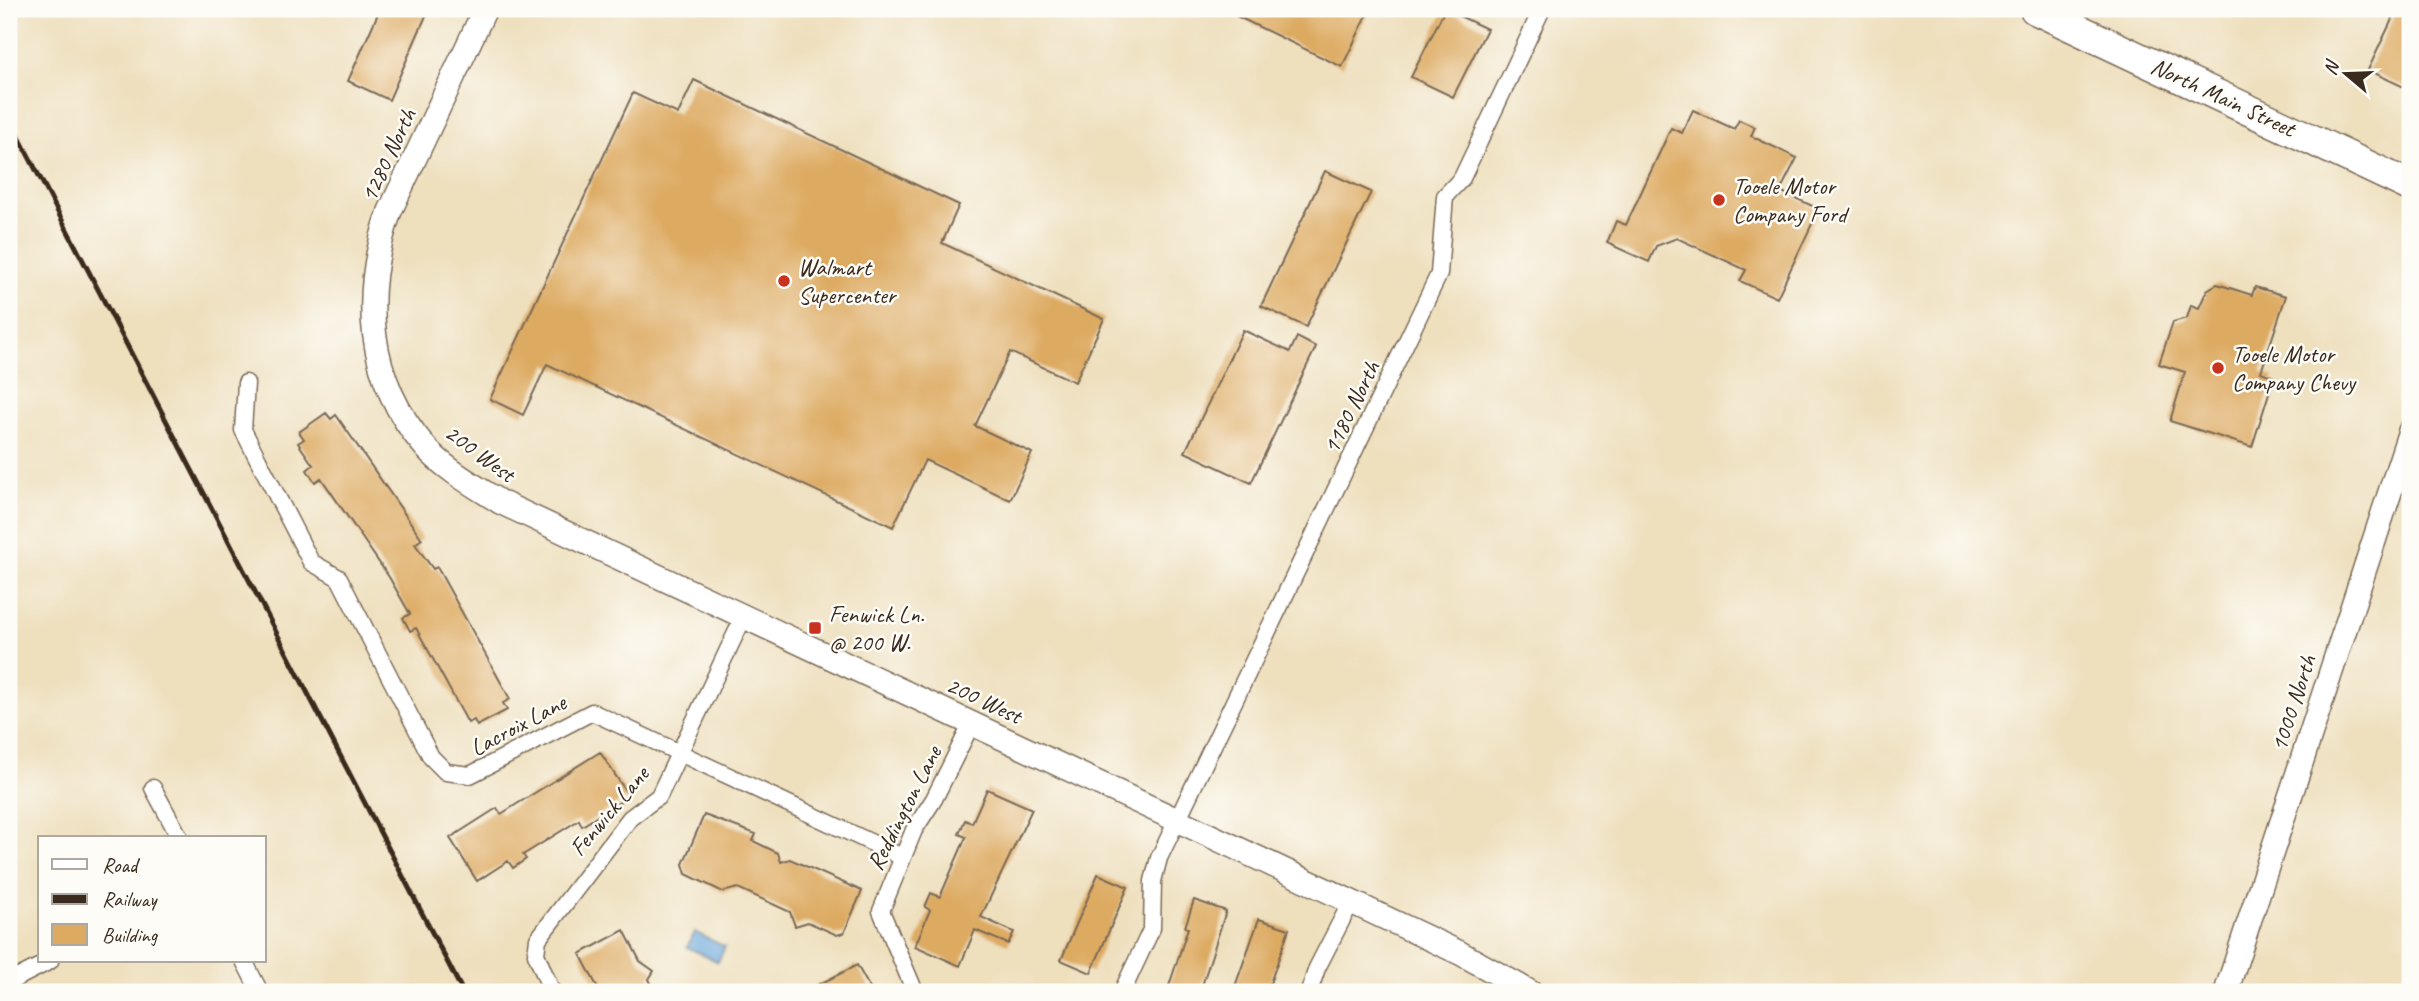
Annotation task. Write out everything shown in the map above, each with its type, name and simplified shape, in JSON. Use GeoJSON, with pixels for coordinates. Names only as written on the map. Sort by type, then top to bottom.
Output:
{"type":"FeatureCollection","features":[{"type":"Feature","properties":{"kind":"highway","name":"North Main Street"},"geometry":{"type":"LineString","coordinates":[[2035,9],[2410,186]]}},
{"type":"Feature","properties":{"kind":"street","name":"1280 North"},"geometry":{"type":"LineString","coordinates":[[372,331],[372,282],[378,243],[390,211],[485,9]]}},
{"type":"Feature","properties":{"kind":"street","name":"1180 North"},"geometry":{"type":"LineString","coordinates":[[1122,992],[1152,928],[1156,869],[1439,274],[1445,195],[1462,178],[1542,9]]}},
{"type":"Feature","properties":{"kind":"street","name":"200 West"},"geometry":{"type":"LineString","coordinates":[[372,331],[380,372],[398,410],[427,449],[462,478],[500,502],[1460,953],[1530,992]]}},
{"type":"Feature","properties":{"kind":"street","name":"Lacroix Lane"},"geometry":{"type":"LineString","coordinates":[[246,383],[243,430],[280,502],[311,562],[339,578],[431,757],[446,772],[470,775],[592,712],[902,857]]}},
{"type":"Feature","properties":{"kind":"street","name":"1000 North"},"geometry":{"type":"LineString","coordinates":[[2226,992],[2410,431]]}},
{"type":"Feature","properties":{"kind":"street","name":"Fenwick Lane"},"geometry":{"type":"LineString","coordinates":[[552,992],[536,954],[538,939],[630,818],[659,796],[744,616]]}},
{"type":"Feature","properties":{"kind":"street","name":"Reddington Lane"},"geometry":{"type":"LineString","coordinates":[[915,992],[881,911],[914,830],[934,800],[972,723]]}},
{"type":"Feature","properties":{"kind":"street"},"geometry":{"type":"LineString","coordinates":[[153,788],[179,836]]}},
{"type":"Feature","properties":{"kind":"street"},"geometry":{"type":"LineString","coordinates":[[1309,992],[1317,968],[1351,902]]}},
{"type":"Feature","properties":{"kind":"street"},"geometry":{"type":"LineString","coordinates":[[9,982],[48,962]]}},
{"type":"Feature","properties":{"kind":"street"},"geometry":{"type":"LineString","coordinates":[[245,962],[260,992]]}},
{"type":"Feature","properties":{"kind":"water"},"geometry":{"type":"Polygon","coordinates":[[[695,932],[725,947],[718,962],[687,947],[695,932]]]}},
{"type":"Feature","properties":{"kind":"building"},"geometry":{"type":"Polygon","coordinates":[[[380,9],[429,9],[389,100],[348,81],[380,9]]]}},
{"type":"Feature","properties":{"kind":"building"},"geometry":{"type":"Polygon","coordinates":[[[1222,9],[1370,9],[1342,67],[1222,9]]]}},
{"type":"Feature","properties":{"kind":"building"},"geometry":{"type":"Polygon","coordinates":[[[1445,9],[1487,29],[1453,97],[1411,77],[1445,9]]]}},
{"type":"Feature","properties":{"kind":"building"},"geometry":{"type":"Polygon","coordinates":[[[2397,9],[2410,12],[2410,90],[2368,70],[2397,9]]]}},
{"type":"Feature","properties":{"kind":"building","name":"Walmart Supercenter"},"geometry":{"type":"Polygon","coordinates":[[[694,80],[959,205],[942,243],[1104,319],[1075,382],[1010,352],[975,426],[1032,453],[1010,500],[925,460],[893,527],[547,364],[523,415],[490,399],[633,93],[678,114],[694,80]]]}},
{"type":"Feature","properties":{"kind":"building","name":"Tooele Motor Company Ford"},"geometry":{"type":"Polygon","coordinates":[[[1693,110],[1734,129],[1739,120],[1755,127],[1751,136],[1797,158],[1780,191],[1819,209],[1777,298],[1740,281],[1746,270],[1677,238],[1656,246],[1649,262],[1607,243],[1616,221],[1626,225],[1671,128],[1682,133],[1693,110]]]}},
{"type":"Feature","properties":{"kind":"building"},"geometry":{"type":"Polygon","coordinates":[[[1325,171],[1371,192],[1306,327],[1261,306],[1325,171]]]}},
{"type":"Feature","properties":{"kind":"building","name":"Tooele Motor Company Chevy"},"geometry":{"type":"Polygon","coordinates":[[[2217,284],[2252,295],[2255,287],[2286,296],[2261,372],[2274,377],[2252,447],[2170,421],[2185,372],[2159,364],[2173,322],[2187,318],[2191,305],[2199,308],[2207,290],[2217,284]]]}},
{"type":"Feature","properties":{"kind":"building"},"geometry":{"type":"Polygon","coordinates":[[[1243,330],[1290,352],[1297,337],[1316,347],[1251,483],[1185,452],[1243,330]]]}},
{"type":"Feature","properties":{"kind":"building"},"geometry":{"type":"Polygon","coordinates":[[[326,413],[331,419],[336,415],[422,539],[415,544],[433,569],[437,567],[510,699],[503,703],[507,710],[477,726],[474,720],[468,723],[416,628],[410,631],[403,618],[410,614],[389,577],[321,478],[315,482],[307,470],[313,465],[298,443],[304,439],[299,432],[326,413]]]}},
{"type":"Feature","properties":{"kind":"building"},"geometry":{"type":"Polygon","coordinates":[[[600,752],[629,796],[582,826],[579,820],[523,855],[526,859],[513,868],[508,861],[477,881],[450,838],[497,808],[501,814],[600,752]]]}},
{"type":"Feature","properties":{"kind":"building"},"geometry":{"type":"Polygon","coordinates":[[[987,789],[1032,809],[981,917],[1014,932],[1008,944],[975,930],[960,966],[915,946],[930,910],[925,907],[931,893],[940,897],[966,837],[959,834],[965,820],[972,823],[987,789]]]}},
{"type":"Feature","properties":{"kind":"building"},"geometry":{"type":"Polygon","coordinates":[[[704,815],[756,834],[753,841],[778,853],[781,862],[790,859],[862,891],[844,933],[837,935],[808,922],[795,926],[790,912],[738,888],[723,892],[686,874],[683,864],[704,815]]]}},
{"type":"Feature","properties":{"kind":"building"},"geometry":{"type":"Polygon","coordinates":[[[1098,874],[1128,887],[1091,973],[1061,960],[1098,874]]]}},
{"type":"Feature","properties":{"kind":"building"},"geometry":{"type":"Polygon","coordinates":[[[1194,900],[1226,911],[1200,992],[1167,992],[1188,928],[1185,927],[1194,900]]]}},
{"type":"Feature","properties":{"kind":"building"},"geometry":{"type":"Polygon","coordinates":[[[1259,919],[1289,929],[1267,992],[1233,992],[1259,919]]]}},
{"type":"Feature","properties":{"kind":"building"},"geometry":{"type":"Polygon","coordinates":[[[624,930],[640,961],[654,971],[649,979],[655,992],[600,992],[580,954],[624,930]]]}},
{"type":"Feature","properties":{"kind":"building"},"geometry":{"type":"Polygon","coordinates":[[[857,965],[872,992],[804,992],[857,965]]]}},
{"type":"Feature","properties":{"kind":"railway"},"geometry":{"type":"LineString","coordinates":[[9,118],[463,992]]}},
{"type":"Feature","properties":{"kind":"place","name":"Tooele Motor Company Ford"},"geometry":{"type":"Point","coordinates":[1719,200]}},
{"type":"Feature","properties":{"kind":"place","name":"Walmart Supercenter"},"geometry":{"type":"Point","coordinates":[784,281]}},
{"type":"Feature","properties":{"kind":"place","name":"Tooele Motor Company Chevy"},"geometry":{"type":"Point","coordinates":[2218,368]}},
{"type":"Feature","properties":{"kind":"place","name":"Fenwick Ln. @ 200 W."},"geometry":{"type":"Point","coordinates":[815,628]}}]}
